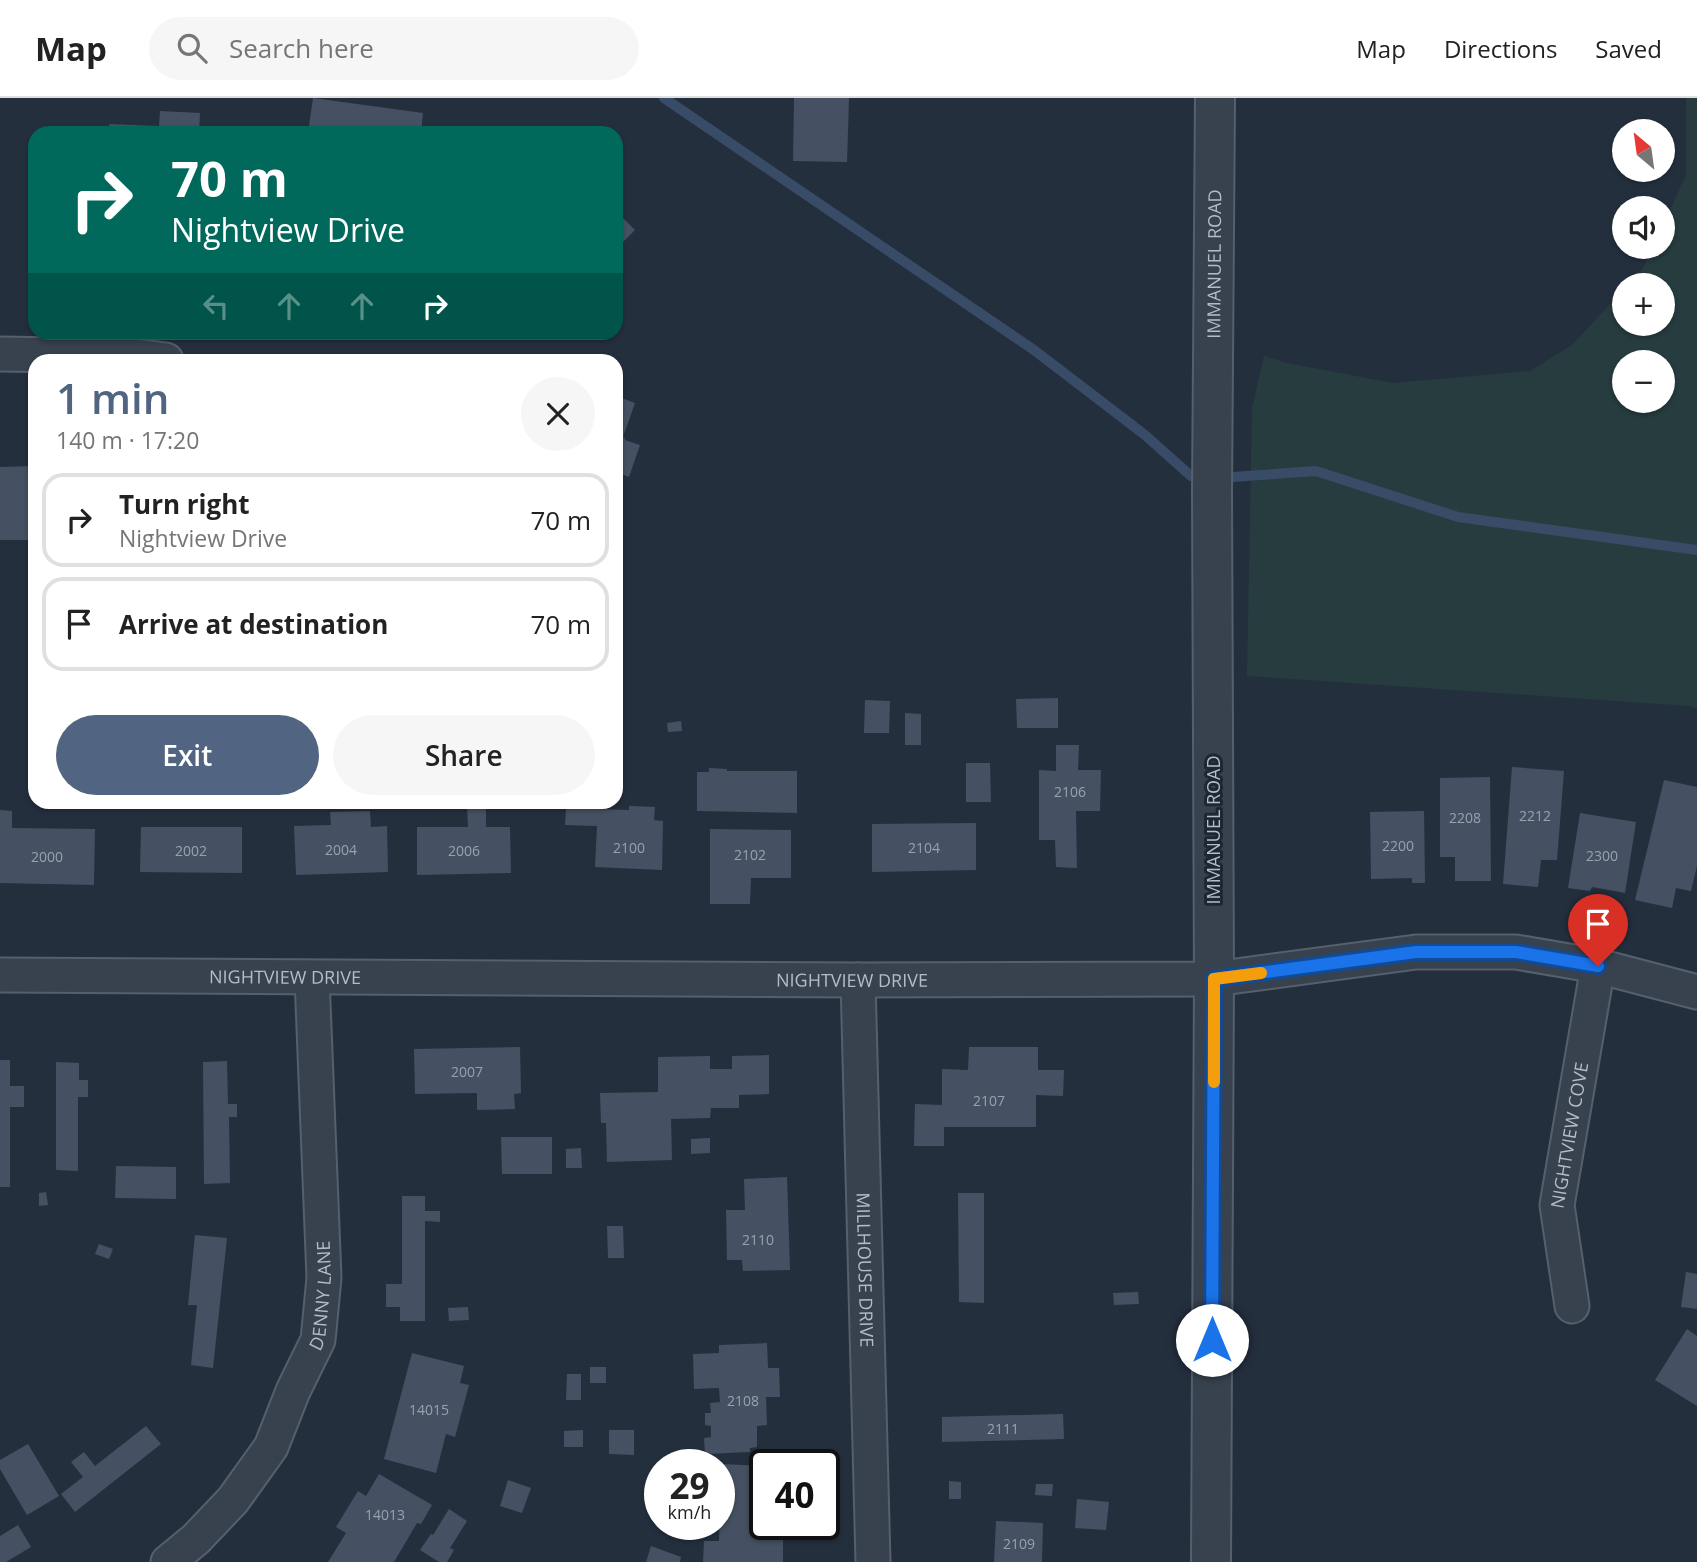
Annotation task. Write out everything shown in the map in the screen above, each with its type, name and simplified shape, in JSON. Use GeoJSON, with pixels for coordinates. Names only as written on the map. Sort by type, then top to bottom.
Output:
{"type":"FeatureCollection","features":[{"type":"Feature","properties":{"kind":"street","name":"IMMANUEL ROAD"},"geometry":{"type":"LineString","coordinates":[[1210,1562],[1215,98]]}},
{"type":"Feature","properties":{"kind":"street"},"geometry":{"type":"LineString","coordinates":[[0,354],[28,354]]}},
{"type":"Feature","properties":{"kind":"street","name":"NIGHTVIEW DRIVE"},"geometry":{"type":"LineString","coordinates":[[0,975],[858,980],[1214,979],[1416,952],[1516,952],[1598,966],[1697,992]]}},
{"type":"Feature","properties":{"kind":"street","name":"NIGHTVIEW COVE"},"geometry":{"type":"LineString","coordinates":[[1572,1306],[1557,1205],[1598,966]]}},
{"type":"Feature","properties":{"kind":"street","name":"DENNY LANE"},"geometry":{"type":"LineString","coordinates":[[168,1562],[196,1539],[233,1500],[271,1447],[293,1391],[318,1340],[324,1278],[312,978]]}},
{"type":"Feature","properties":{"kind":"street","name":"MILLHOUSE DRIVE"},"geometry":{"type":"LineString","coordinates":[[858,980],[873,1562]]}},
{"type":"Feature","properties":{"kind":"green space"},"geometry":{"type":"Polygon","coordinates":[[[1686,98],[1697,98],[1697,709],[1689,706],[1247,676],[1252,408],[1264,356],[1287,363],[1393,383],[1530,371],[1573,344],[1612,302],[1612,336],[1675,336],[1675,273],[1639,273],[1647,259],[1675,259],[1675,199],[1686,175],[1686,98]]]}},
{"type":"Feature","properties":{"kind":"building"},"geometry":{"type":"Polygon","coordinates":[[[313,98],[423,113],[422,126],[309,126],[313,98]]]}},
{"type":"Feature","properties":{"kind":"building"},"geometry":{"type":"Polygon","coordinates":[[[794,98],[849,98],[847,162],[793,161],[794,98]]]}},
{"type":"Feature","properties":{"kind":"building"},"geometry":{"type":"Polygon","coordinates":[[[160,111],[200,113],[199,126],[159,126],[160,111]]]}},
{"type":"Feature","properties":{"kind":"building"},"geometry":{"type":"Polygon","coordinates":[[[109,124],[159,126],[109,126],[109,124]]]}},
{"type":"Feature","properties":{"kind":"building"},"geometry":{"type":"Polygon","coordinates":[[[623,218],[635,230],[623,242],[623,218]]]}},
{"type":"Feature","properties":{"kind":"building"},"geometry":{"type":"Polygon","coordinates":[[[623,399],[635,403],[623,437],[623,399]]]}},
{"type":"Feature","properties":{"kind":"building"},"geometry":{"type":"Polygon","coordinates":[[[623,437],[640,445],[629,477],[623,475],[623,437]]]}},
{"type":"Feature","properties":{"kind":"building"},"geometry":{"type":"Polygon","coordinates":[[[28,466],[28,540],[0,540],[0,467],[28,466]]]}},
{"type":"Feature","properties":{"kind":"building"},"geometry":{"type":"Polygon","coordinates":[[[1058,698],[1058,728],[1017,728],[1016,699],[1058,698]]]}},
{"type":"Feature","properties":{"kind":"building"},"geometry":{"type":"Polygon","coordinates":[[[865,700],[890,701],[889,733],[864,733],[865,700]]]}},
{"type":"Feature","properties":{"kind":"building"},"geometry":{"type":"Polygon","coordinates":[[[905,713],[921,714],[921,745],[905,745],[905,713]]]}},
{"type":"Feature","properties":{"kind":"building"},"geometry":{"type":"Polygon","coordinates":[[[681,721],[682,731],[668,732],[667,723],[681,721]]]}},
{"type":"Feature","properties":{"kind":"building"},"geometry":{"type":"Polygon","coordinates":[[[1056,745],[1079,745],[1078,770],[1101,770],[1100,811],[1076,811],[1077,868],[1056,867],[1055,840],[1039,840],[1039,770],[1056,771],[1056,745]]]}},
{"type":"Feature","properties":{"kind":"building"},"geometry":{"type":"Polygon","coordinates":[[[966,763],[990,763],[991,802],[966,802],[966,763]]]}},
{"type":"Feature","properties":{"kind":"building"},"geometry":{"type":"Polygon","coordinates":[[[1512,767],[1564,771],[1557,860],[1541,860],[1538,887],[1503,884],[1512,767]]]}},
{"type":"Feature","properties":{"kind":"building"},"geometry":{"type":"Polygon","coordinates":[[[709,768],[727,771],[797,771],[797,813],[697,811],[697,772],[709,772],[709,768]]]}},
{"type":"Feature","properties":{"kind":"building"},"geometry":{"type":"Polygon","coordinates":[[[1490,777],[1491,881],[1455,881],[1455,857],[1440,857],[1440,778],[1490,777]]]}},
{"type":"Feature","properties":{"kind":"building"},"geometry":{"type":"Polygon","coordinates":[[[1664,780],[1697,787],[1697,866],[1691,891],[1676,888],[1672,908],[1635,900],[1664,780]]]}},
{"type":"Feature","properties":{"kind":"building"},"geometry":{"type":"Polygon","coordinates":[[[629,806],[655,807],[654,820],[663,821],[662,870],[595,867],[597,826],[565,825],[566,809],[629,810],[629,806]]]}},
{"type":"Feature","properties":{"kind":"building"},"geometry":{"type":"Polygon","coordinates":[[[467,809],[486,809],[486,827],[510,827],[511,873],[417,875],[417,827],[468,827],[467,809]]]}},
{"type":"Feature","properties":{"kind":"building"},"geometry":{"type":"Polygon","coordinates":[[[0,810],[12,811],[12,828],[95,829],[94,885],[0,883],[0,810]]]}},
{"type":"Feature","properties":{"kind":"building"},"geometry":{"type":"Polygon","coordinates":[[[370,811],[371,827],[387,826],[388,872],[296,875],[294,826],[331,825],[330,812],[370,811]]]}},
{"type":"Feature","properties":{"kind":"building"},"geometry":{"type":"Polygon","coordinates":[[[1424,811],[1425,883],[1412,883],[1412,878],[1371,879],[1370,812],[1424,811]]]}},
{"type":"Feature","properties":{"kind":"building"},"geometry":{"type":"Polygon","coordinates":[[[1580,813],[1636,822],[1625,893],[1592,887],[1590,891],[1568,888],[1580,813]]]}},
{"type":"Feature","properties":{"kind":"building"},"geometry":{"type":"Polygon","coordinates":[[[976,823],[976,870],[872,872],[872,824],[976,823]]]}},
{"type":"Feature","properties":{"kind":"building"},"geometry":{"type":"Polygon","coordinates":[[[141,827],[242,827],[242,873],[140,872],[141,827]]]}},
{"type":"Feature","properties":{"kind":"building"},"geometry":{"type":"Polygon","coordinates":[[[710,829],[791,830],[791,878],[751,878],[750,904],[710,904],[710,829]]]}},
{"type":"Feature","properties":{"kind":"building"},"geometry":{"type":"Polygon","coordinates":[[[520,1047],[521,1093],[514,1094],[515,1109],[477,1110],[477,1093],[415,1094],[414,1049],[520,1047]]]}},
{"type":"Feature","properties":{"kind":"building"},"geometry":{"type":"Polygon","coordinates":[[[969,1047],[1038,1047],[1038,1070],[1064,1070],[1063,1096],[1036,1095],[1036,1127],[944,1127],[944,1146],[914,1146],[915,1104],[942,1105],[942,1069],[968,1070],[969,1047]]]}},
{"type":"Feature","properties":{"kind":"building"},"geometry":{"type":"Polygon","coordinates":[[[769,1055],[769,1094],[739,1095],[739,1108],[711,1108],[710,1118],[671,1119],[672,1160],[607,1162],[606,1123],[601,1123],[600,1093],[658,1092],[658,1057],[710,1056],[710,1069],[732,1069],[732,1056],[769,1055]]]}},
{"type":"Feature","properties":{"kind":"building"},"geometry":{"type":"Polygon","coordinates":[[[0,1060],[10,1060],[10,1086],[24,1086],[24,1107],[10,1107],[10,1187],[0,1187],[0,1060]]]}},
{"type":"Feature","properties":{"kind":"building"},"geometry":{"type":"Polygon","coordinates":[[[227,1061],[228,1104],[237,1104],[237,1117],[229,1117],[230,1183],[204,1184],[203,1062],[227,1061]]]}},
{"type":"Feature","properties":{"kind":"building"},"geometry":{"type":"Polygon","coordinates":[[[56,1062],[79,1063],[79,1080],[88,1080],[88,1097],[78,1097],[78,1171],[56,1170],[56,1062]]]}},
{"type":"Feature","properties":{"kind":"building"},"geometry":{"type":"Polygon","coordinates":[[[501,1137],[552,1137],[552,1174],[502,1174],[501,1137]]]}},
{"type":"Feature","properties":{"kind":"building"},"geometry":{"type":"Polygon","coordinates":[[[710,1138],[710,1153],[691,1154],[691,1139],[710,1138]]]}},
{"type":"Feature","properties":{"kind":"building"},"geometry":{"type":"Polygon","coordinates":[[[581,1148],[582,1168],[566,1168],[566,1149],[581,1148]]]}},
{"type":"Feature","properties":{"kind":"building"},"geometry":{"type":"Polygon","coordinates":[[[116,1166],[176,1167],[176,1199],[115,1198],[116,1166]]]}},
{"type":"Feature","properties":{"kind":"building"},"geometry":{"type":"Polygon","coordinates":[[[787,1177],[790,1270],[743,1271],[742,1260],[727,1260],[726,1210],[745,1210],[744,1179],[787,1177]]]}},
{"type":"Feature","properties":{"kind":"building"},"geometry":{"type":"Polygon","coordinates":[[[46,1192],[48,1205],[39,1206],[39,1193],[46,1192]]]}},
{"type":"Feature","properties":{"kind":"building"},"geometry":{"type":"Polygon","coordinates":[[[958,1193],[984,1193],[984,1303],[959,1302],[958,1193]]]}},
{"type":"Feature","properties":{"kind":"building"},"geometry":{"type":"Polygon","coordinates":[[[402,1196],[425,1196],[425,1211],[440,1211],[440,1222],[425,1221],[425,1321],[400,1321],[400,1307],[386,1307],[386,1284],[402,1284],[402,1196]]]}},
{"type":"Feature","properties":{"kind":"building"},"geometry":{"type":"Polygon","coordinates":[[[607,1226],[623,1226],[624,1258],[608,1258],[607,1226]]]}},
{"type":"Feature","properties":{"kind":"building"},"geometry":{"type":"Polygon","coordinates":[[[195,1235],[227,1238],[213,1368],[191,1365],[197,1305],[188,1305],[195,1235]]]}},
{"type":"Feature","properties":{"kind":"building"},"geometry":{"type":"Polygon","coordinates":[[[99,1244],[113,1249],[109,1259],[95,1254],[99,1244]]]}},
{"type":"Feature","properties":{"kind":"building"},"geometry":{"type":"Polygon","coordinates":[[[1686,1272],[1697,1274],[1697,1309],[1681,1307],[1686,1272]]]}},
{"type":"Feature","properties":{"kind":"building"},"geometry":{"type":"Polygon","coordinates":[[[1138,1292],[1139,1304],[1114,1305],[1113,1293],[1138,1292]]]}},
{"type":"Feature","properties":{"kind":"building"},"geometry":{"type":"Polygon","coordinates":[[[468,1307],[469,1320],[449,1321],[448,1308],[468,1307]]]}},
{"type":"Feature","properties":{"kind":"building"},"geometry":{"type":"Polygon","coordinates":[[[1687,1329],[1697,1336],[1697,1406],[1655,1380],[1687,1329]]]}},
{"type":"Feature","properties":{"kind":"building"},"geometry":{"type":"Polygon","coordinates":[[[767,1343],[768,1368],[779,1368],[780,1397],[766,1397],[767,1425],[757,1426],[757,1447],[750,1448],[749,1452],[705,1449],[704,1438],[711,1437],[711,1426],[705,1425],[705,1413],[711,1413],[710,1403],[720,1402],[719,1388],[694,1389],[693,1354],[719,1353],[719,1345],[767,1343]]]}},
{"type":"Feature","properties":{"kind":"building"},"geometry":{"type":"Polygon","coordinates":[[[412,1353],[464,1366],[460,1383],[469,1385],[455,1437],[446,1434],[436,1473],[384,1459],[412,1353]]]}},
{"type":"Feature","properties":{"kind":"building"},"geometry":{"type":"Polygon","coordinates":[[[590,1367],[606,1367],[606,1383],[590,1383],[590,1367]]]}},
{"type":"Feature","properties":{"kind":"building"},"geometry":{"type":"Polygon","coordinates":[[[567,1374],[581,1374],[581,1400],[566,1400],[567,1374]]]}},
{"type":"Feature","properties":{"kind":"building"},"geometry":{"type":"Polygon","coordinates":[[[1063,1414],[1064,1439],[942,1442],[942,1417],[1063,1414]]]}},
{"type":"Feature","properties":{"kind":"building"},"geometry":{"type":"Polygon","coordinates":[[[146,1426],[161,1444],[75,1512],[61,1494],[83,1477],[71,1462],[84,1452],[95,1466],[146,1426]]]}},
{"type":"Feature","properties":{"kind":"building"},"geometry":{"type":"Polygon","coordinates":[[[583,1430],[583,1447],[564,1447],[564,1431],[583,1430]]]}},
{"type":"Feature","properties":{"kind":"building"},"geometry":{"type":"Polygon","coordinates":[[[609,1430],[634,1430],[634,1455],[609,1454],[609,1430]]]}},
{"type":"Feature","properties":{"kind":"building"},"geometry":{"type":"Polygon","coordinates":[[[28,1444],[59,1496],[27,1515],[0,1469],[0,1460],[28,1444]]]}},
{"type":"Feature","properties":{"kind":"building"},"geometry":{"type":"Polygon","coordinates":[[[735,1465],[749,1465],[749,1540],[783,1540],[783,1562],[703,1562],[704,1541],[735,1540],[735,1465]]]}},
{"type":"Feature","properties":{"kind":"building"},"geometry":{"type":"Polygon","coordinates":[[[379,1474],[432,1505],[421,1524],[417,1523],[394,1562],[328,1562],[346,1533],[336,1527],[358,1491],[366,1496],[379,1474]]]}},
{"type":"Feature","properties":{"kind":"building"},"geometry":{"type":"Polygon","coordinates":[[[508,1480],[531,1488],[522,1513],[500,1506],[508,1480]]]}},
{"type":"Feature","properties":{"kind":"building"},"geometry":{"type":"Polygon","coordinates":[[[949,1481],[961,1482],[961,1499],[949,1499],[949,1481]]]}},
{"type":"Feature","properties":{"kind":"building"},"geometry":{"type":"Polygon","coordinates":[[[1036,1484],[1053,1484],[1052,1496],[1035,1495],[1036,1484]]]}},
{"type":"Feature","properties":{"kind":"building"},"geometry":{"type":"Polygon","coordinates":[[[1077,1499],[1109,1502],[1106,1530],[1075,1528],[1077,1499]]]}},
{"type":"Feature","properties":{"kind":"building"},"geometry":{"type":"Polygon","coordinates":[[[449,1509],[467,1521],[450,1548],[454,1550],[447,1562],[439,1562],[420,1550],[449,1509]]]}},
{"type":"Feature","properties":{"kind":"building"},"geometry":{"type":"Polygon","coordinates":[[[996,1521],[1043,1523],[1042,1562],[994,1562],[996,1521]]]}},
{"type":"Feature","properties":{"kind":"building"},"geometry":{"type":"Polygon","coordinates":[[[18,1525],[31,1547],[6,1562],[0,1562],[0,1536],[18,1525]]]}},
{"type":"Feature","properties":{"kind":"building"},"geometry":{"type":"Polygon","coordinates":[[[651,1546],[681,1557],[680,1562],[646,1562],[651,1546]]]}},
{"type":"Feature","properties":{"kind":"waterway"},"geometry":{"type":"LineString","coordinates":[[664,98],[1034,350],[1145,435],[1191,476]]}},
{"type":"Feature","properties":{"kind":"waterway"},"geometry":{"type":"LineString","coordinates":[[1233,477],[1316,471],[1458,517],[1697,550]]}},
{"type":"Feature","properties":{"kind":"slow traffic"},"geometry":{"type":"LineString","coordinates":[[1214,1082],[1214,979],[1261,973]]}},
{"type":"Feature","properties":{"kind":"route"},"geometry":{"type":"LineString","coordinates":[[1212,1340],[1214,979],[1416,952],[1516,952],[1598,966]]}}]}
